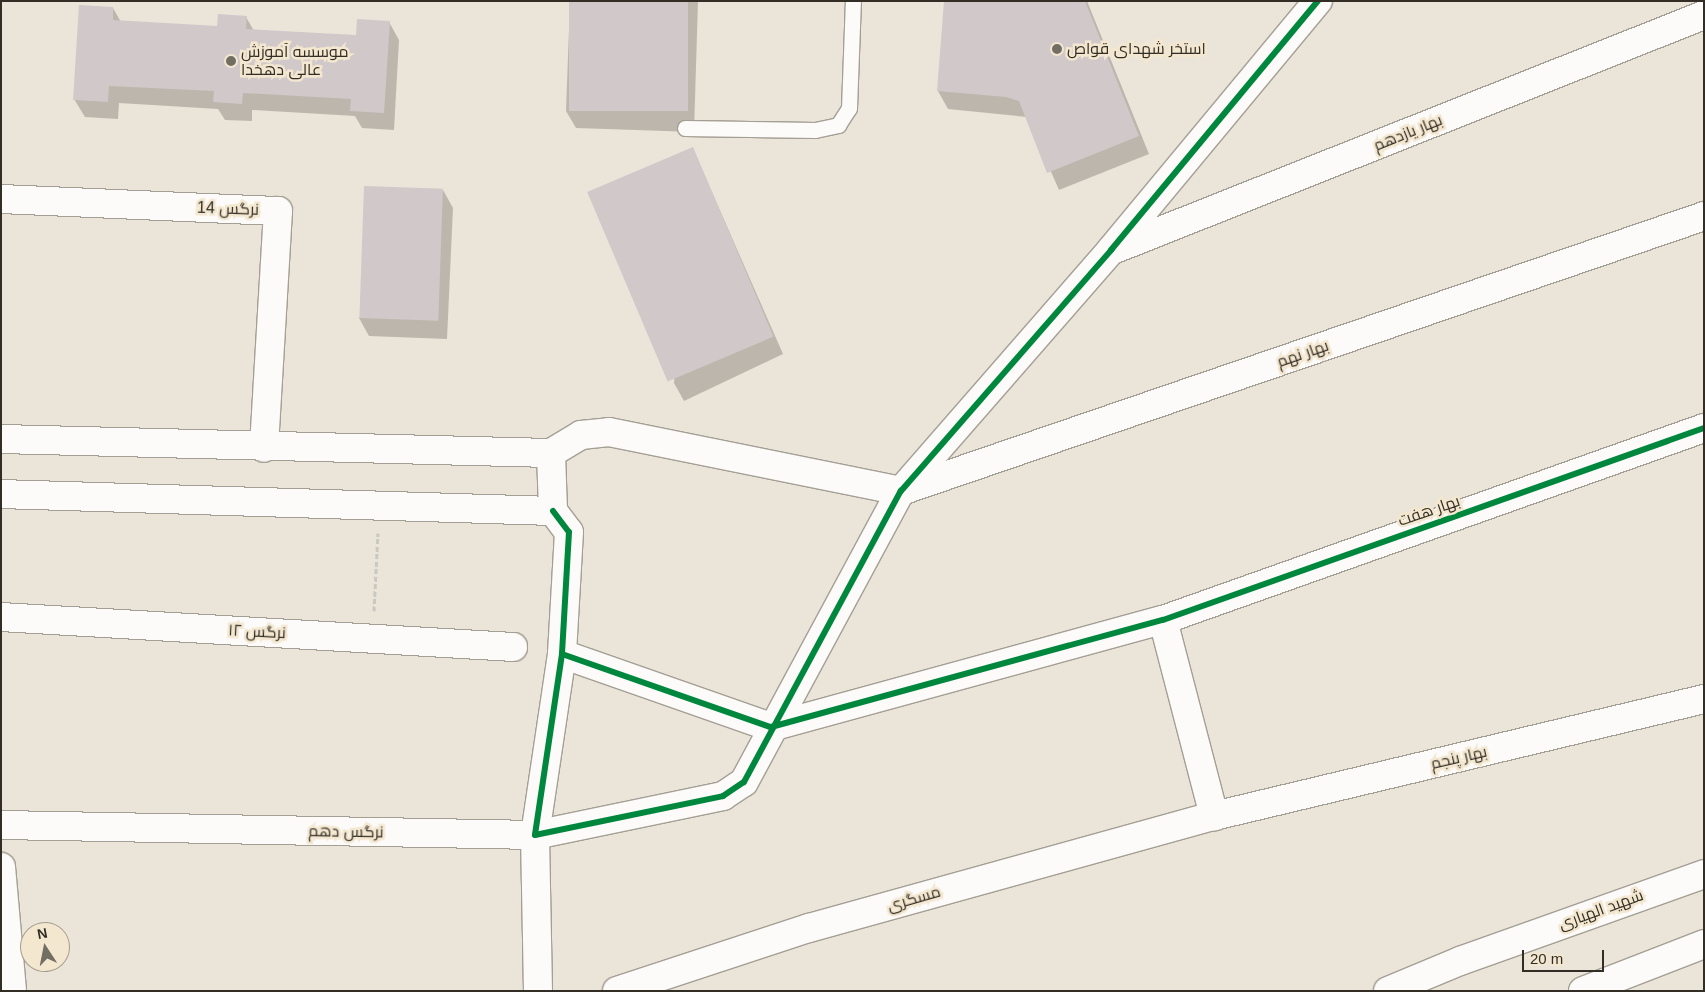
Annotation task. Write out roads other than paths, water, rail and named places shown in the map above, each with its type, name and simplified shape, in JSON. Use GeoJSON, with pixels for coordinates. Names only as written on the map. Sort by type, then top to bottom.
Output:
{"type":"FeatureCollection","features":[{"type":"Feature","properties":{"kind":"street","name":"نرگس دهم"},"geometry":{"type":"LineString","coordinates":[[1,825],[535,835],[723,796],[744,782],[771,727],[901,491],[1111,250],[1318,1]]}},
{"type":"Feature","properties":{"kind":"street","name":"بهار یازدهم"},"geometry":{"type":"LineString","coordinates":[[1111,250],[1704,15]]}},
{"type":"Feature","properties":{"kind":"street","name":"نرگس 14"},"geometry":{"type":"LineString","coordinates":[[1,199],[278,211],[264,448]]}},
{"type":"Feature","properties":{"kind":"street","name":"بهار نهم"},"geometry":{"type":"LineString","coordinates":[[901,491],[1704,216]]}},
{"type":"Feature","properties":{"kind":"street","name":"بهار هفت"},"geometry":{"type":"LineString","coordinates":[[771,727],[1163,620],[1704,428]]}},
{"type":"Feature","properties":{"kind":"street"},"geometry":{"type":"LineString","coordinates":[[1,439],[264,448],[551,453],[581,435],[609,432],[901,491]]}},
{"type":"Feature","properties":{"kind":"street"},"geometry":{"type":"LineString","coordinates":[[538,991],[535,835],[562,654],[570,532],[553,510],[551,453]]}},
{"type":"Feature","properties":{"kind":"street"},"geometry":{"type":"LineString","coordinates":[[1,494],[379,507],[553,510]]}},
{"type":"Feature","properties":{"kind":"street","name":"نرگس ۱۲"},"geometry":{"type":"LineString","coordinates":[[1,617],[513,647]]}},
{"type":"Feature","properties":{"kind":"street"},"geometry":{"type":"LineString","coordinates":[[1163,620],[1214,816]]}},
{"type":"Feature","properties":{"kind":"street"},"geometry":{"type":"LineString","coordinates":[[562,654],[771,727]]}},
{"type":"Feature","properties":{"kind":"street","name":"بهار پنجم"},"geometry":{"type":"LineString","coordinates":[[1214,816],[1704,699]]}},
{"type":"Feature","properties":{"kind":"street","name":"مسگری"},"geometry":{"type":"LineString","coordinates":[[617,991],[809,928],[1214,816]]}},
{"type":"Feature","properties":{"kind":"street"},"geometry":{"type":"LineString","coordinates":[[1,866],[5,950],[12,991]]}},
{"type":"Feature","properties":{"kind":"street","name":"شهید الهیاری"},"geometry":{"type":"LineString","coordinates":[[1388,991],[1460,961],[1704,874]]}},
{"type":"Feature","properties":{"kind":"street"},"geometry":{"type":"LineString","coordinates":[[1583,991],[1704,944]]}},
{"type":"Feature","properties":{"kind":"lane"},"geometry":{"type":"LineString","coordinates":[[685,128],[815,130],[838,125],[849,108],[853,1]]}},
{"type":"Feature","properties":{"kind":"place","name":"استخر شهدای قواص"},"geometry":{"type":"Point","coordinates":[1057,49]}},
{"type":"Feature","properties":{"kind":"place","name":"موسسه آموزش عالی دهخدا"},"geometry":{"type":"Point","coordinates":[231,61]}}]}
